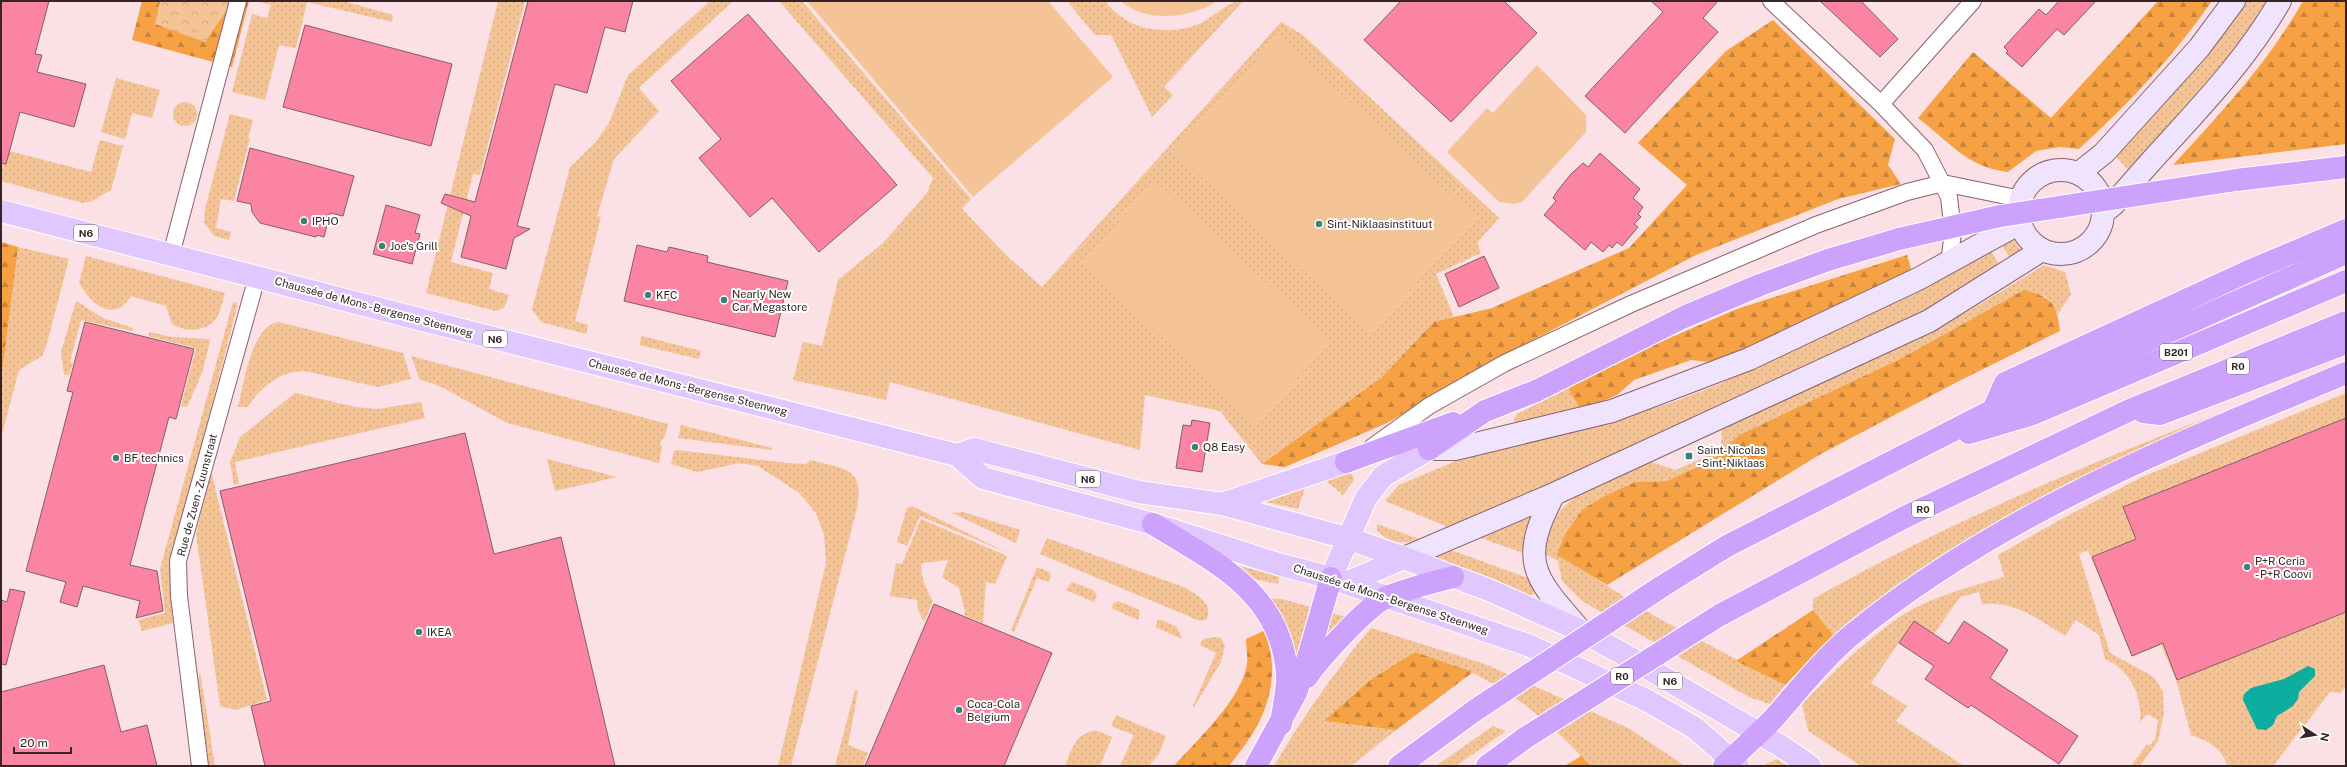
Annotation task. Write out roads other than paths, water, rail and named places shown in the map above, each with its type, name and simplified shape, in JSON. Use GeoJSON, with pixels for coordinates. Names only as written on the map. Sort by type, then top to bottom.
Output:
{"type":"FeatureCollection","features":[{"type":"Feature","properties":{"kind":"highway"},"geometry":{"type":"LineString","coordinates":[[1346,462],[1536,391],[1684,317],[1738,294],[1828,260],[1956,225],[2125,196],[2236,180],[2346,167]]}},
{"type":"Feature","properties":{"kind":"highway"},"geometry":{"type":"LineString","coordinates":[[1993,410],[2005,384],[2249,271],[2346,230]]}},
{"type":"Feature","properties":{"kind":"highway"},"geometry":{"type":"LineString","coordinates":[[1399,766],[1474,712],[1661,587],[1727,546],[1993,410],[2346,253]]}},
{"type":"Feature","properties":{"kind":"highway","name":"B201"},"geometry":{"type":"LineString","coordinates":[[1908,453],[2033,414],[2346,281]]}},
{"type":"Feature","properties":{"kind":"highway","name":"R0"},"geometry":{"type":"LineString","coordinates":[[1487,766],[1525,738],[1720,615],[1905,517],[2130,410],[2346,322]]}},
{"type":"Feature","properties":{"kind":"highway"},"geometry":{"type":"LineString","coordinates":[[2130,410],[2160,414],[2346,343]]}},
{"type":"Feature","properties":{"kind":"highway"},"geometry":{"type":"LineString","coordinates":[[1731,764],[1758,733],[1848,638],[1894,603],[1989,539],[2067,496],[2156,453],[2346,373]]}},
{"type":"Feature","properties":{"kind":"highway"},"geometry":{"type":"LineString","coordinates":[[1429,449],[1485,411]]}},
{"type":"Feature","properties":{"kind":"highway"},"geometry":{"type":"LineString","coordinates":[[1153,524],[1224,567],[1246,586],[1266,613],[1282,641],[1287,674],[1280,724]]}},
{"type":"Feature","properties":{"kind":"highway"},"geometry":{"type":"LineString","coordinates":[[1256,766],[1296,693],[1316,664],[1360,618],[1386,597],[1453,577]]}},
{"type":"Feature","properties":{"kind":"highway"},"geometry":{"type":"LineString","coordinates":[[1296,693],[1338,581]]}},
{"type":"Feature","properties":{"kind":"main road","name":"Chaussée de Mons - Bergense Steenweg"},"geometry":{"type":"LineString","coordinates":[[1,211],[403,316],[957,455],[984,478],[1153,524],[1278,564],[1338,581],[1485,629],[1528,645],[1648,701],[1695,728],[1731,764]]}},
{"type":"Feature","properties":{"kind":"main road","name":"N6"},"geometry":{"type":"LineString","coordinates":[[957,455],[974,449],[1139,492],[1222,504],[1350,539],[1404,558],[1489,590],[1581,631],[1758,733],[1810,766]]}},
{"type":"Feature","properties":{"kind":"main road"},"geometry":{"type":"LineString","coordinates":[[1338,581],[1350,539],[1366,498],[1383,476],[1429,449]]}},
{"type":"Feature","properties":{"kind":"main road"},"geometry":{"type":"LineString","coordinates":[[1222,504],[1346,462]]}},
{"type":"Feature","properties":{"kind":"main road"},"geometry":{"type":"LineString","coordinates":[[1338,581],[1404,558]]}},
{"type":"Feature","properties":{"kind":"street"},"geometry":{"type":"LineString","coordinates":[[171,255],[238,1]]}},
{"type":"Feature","properties":{"kind":"street"},"geometry":{"type":"LineString","coordinates":[[1771,1],[1881,104],[1925,150],[1943,183],[1952,211],[1953,232],[1949,263]]}},
{"type":"Feature","properties":{"kind":"street"},"geometry":{"type":"LineString","coordinates":[[1881,104],[1973,1]]}},
{"type":"Feature","properties":{"kind":"street"},"geometry":{"type":"LineString","coordinates":[[2079,173],[2104,153],[2194,54],[2234,1]]}},
{"type":"Feature","properties":{"kind":"street"},"geometry":{"type":"LineString","coordinates":[[2103,213],[2113,205],[2234,68],[2280,1]]}},
{"type":"Feature","properties":{"kind":"street"},"geometry":{"type":"LineString","coordinates":[[2065,170],[2079,173],[2092,183],[2101,197],[2103,213],[2101,227],[2093,239],[2083,248],[2062,254],[2042,250],[2032,243],[2020,223],[2019,211],[2021,199],[2028,186],[2044,174],[2065,170]]}},
{"type":"Feature","properties":{"kind":"street"},"geometry":{"type":"LineString","coordinates":[[1346,462],[1429,406],[1505,364],[1631,304],[1816,224],[1907,192],[1943,183],[2021,199]]}},
{"type":"Feature","properties":{"kind":"street"},"geometry":{"type":"LineString","coordinates":[[1429,449],[1455,449],[1612,411],[1653,396],[1749,359],[1949,263],[2020,223]]}},
{"type":"Feature","properties":{"kind":"street"},"geometry":{"type":"LineString","coordinates":[[1404,558],[1554,494],[1929,321],[2042,250]]}},
{"type":"Feature","properties":{"kind":"street","name":"Rue de Zuen - Zuunstraat"},"geometry":{"type":"LineString","coordinates":[[200,766],[179,596],[178,561],[257,277]]}},
{"type":"Feature","properties":{"kind":"street"},"geometry":{"type":"LineString","coordinates":[[1554,494],[1536,534],[1534,549],[1537,575],[1550,597],[1581,631]]}},
{"type":"Feature","properties":{"kind":"place","name":"IPHO"},"geometry":{"type":"Point","coordinates":[304,221]}},
{"type":"Feature","properties":{"kind":"place","name":"Sint-Niklaasinstituut"},"geometry":{"type":"Point","coordinates":[1319,224]}},
{"type":"Feature","properties":{"kind":"place","name":"Joe's Grill"},"geometry":{"type":"Point","coordinates":[382,246]}},
{"type":"Feature","properties":{"kind":"place","name":"KFC"},"geometry":{"type":"Point","coordinates":[648,295]}},
{"type":"Feature","properties":{"kind":"place","name":"Nearly New Car Megastore"},"geometry":{"type":"Point","coordinates":[724,300]}},
{"type":"Feature","properties":{"kind":"place","name":"Q8 Easy"},"geometry":{"type":"Point","coordinates":[1195,447]}},
{"type":"Feature","properties":{"kind":"place","name":"Saint-Nicolas - Sint-Niklaas"},"geometry":{"type":"Point","coordinates":[1689,456]}},
{"type":"Feature","properties":{"kind":"place","name":"BF technics"},"geometry":{"type":"Point","coordinates":[116,458]}},
{"type":"Feature","properties":{"kind":"place","name":"P+R Ceria - P+R Coovi"},"geometry":{"type":"Point","coordinates":[2247,567]}},
{"type":"Feature","properties":{"kind":"place","name":"IKEA"},"geometry":{"type":"Point","coordinates":[419,632]}},
{"type":"Feature","properties":{"kind":"place","name":"Coca-Cola Belgium"},"geometry":{"type":"Point","coordinates":[959,710]}}]}
